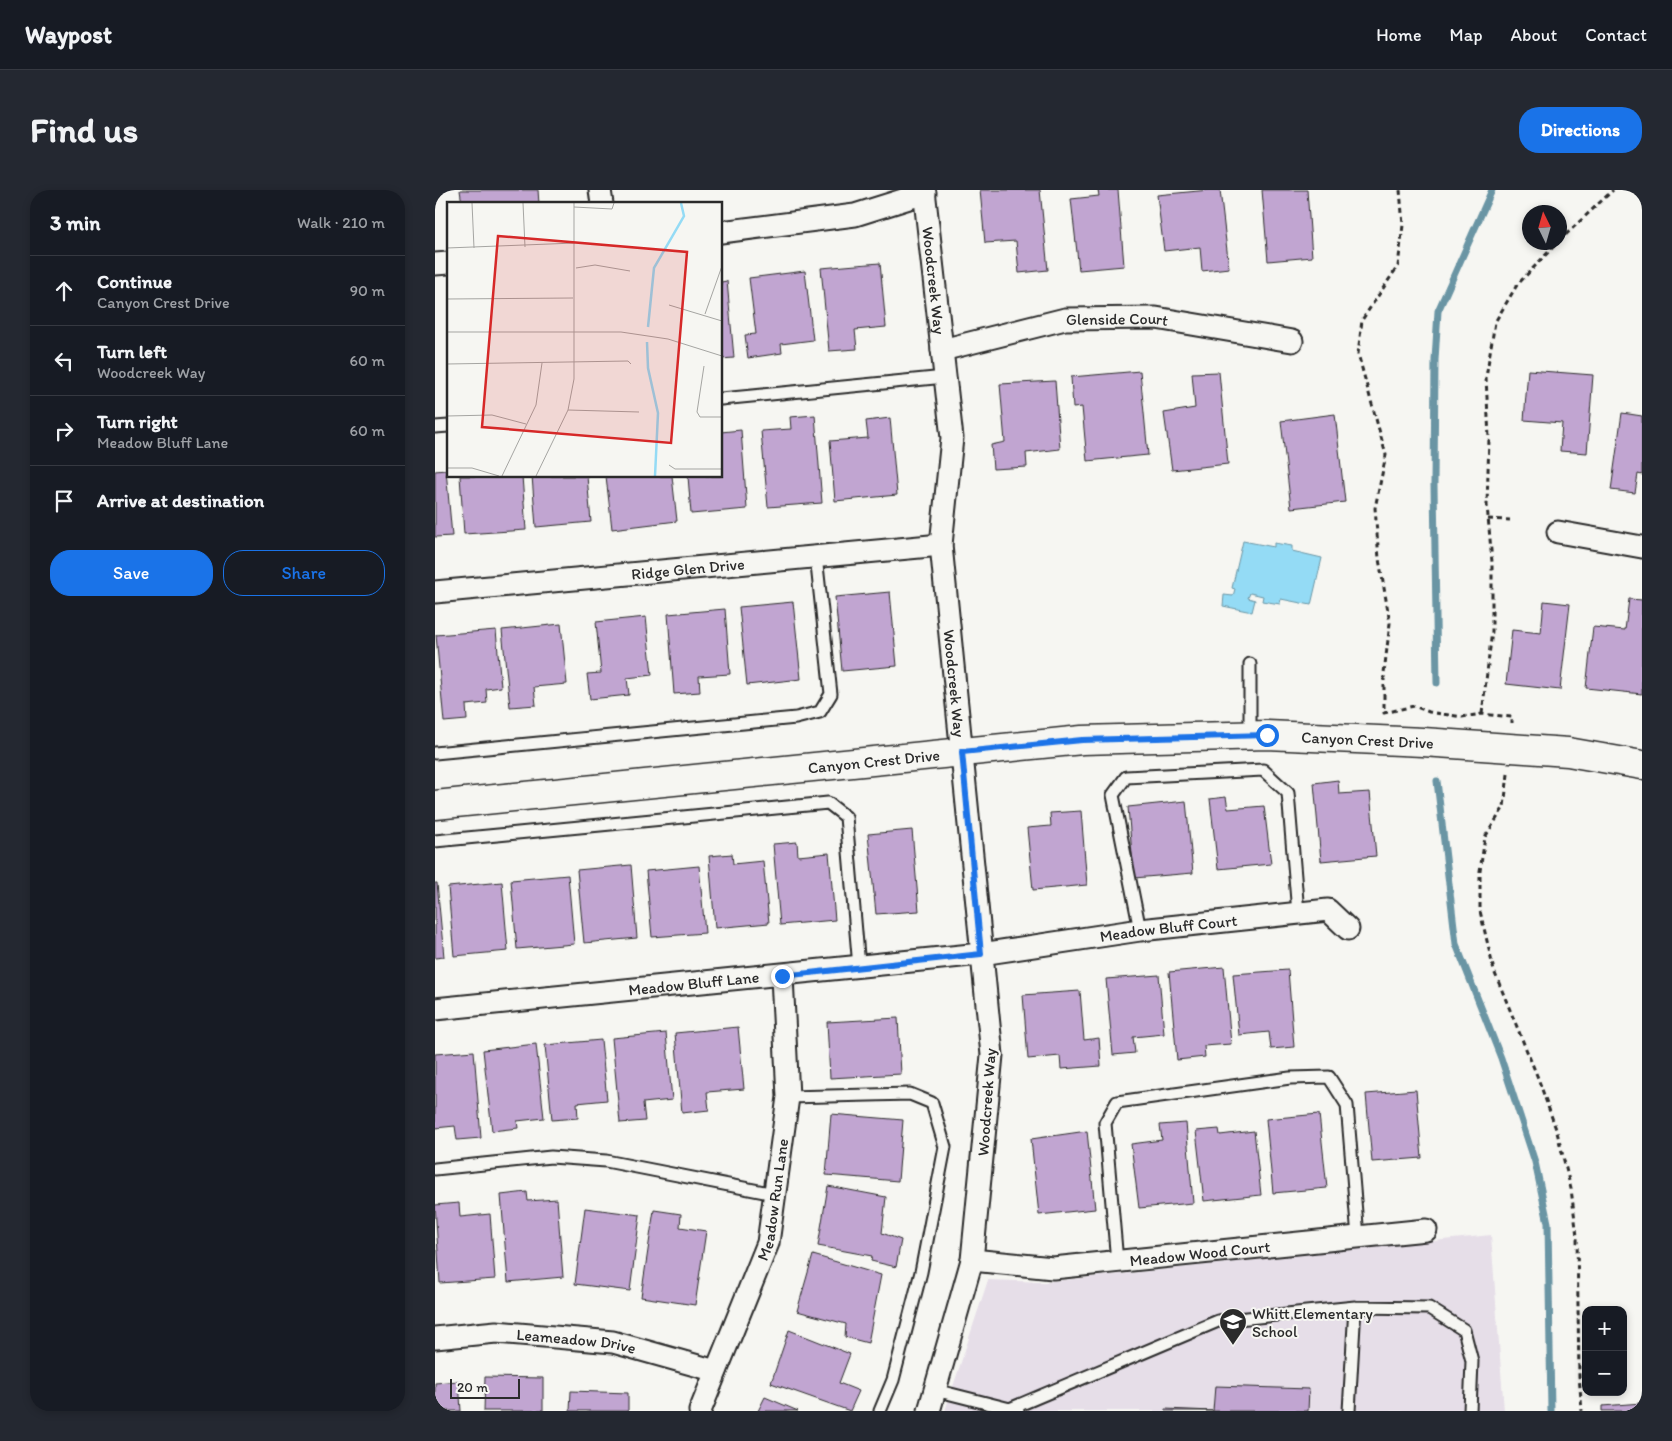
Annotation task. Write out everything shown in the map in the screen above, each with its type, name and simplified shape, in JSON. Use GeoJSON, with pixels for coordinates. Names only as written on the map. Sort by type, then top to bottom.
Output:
{"type":"FeatureCollection","features":[{"type":"Feature","properties":{"kind":"street"},"geometry":{"type":"LineString","coordinates":[[723,232],[855,215],[925,192]]}},
{"type":"Feature","properties":{"kind":"street","name":"Woodcreek Way"},"geometry":{"type":"LineString","coordinates":[[925,192],[952,438],[941,545],[992,1055],[973,1260],[929,1411]]}},
{"type":"Feature","properties":{"kind":"street","name":"Glenside Court"},"geometry":{"type":"LineString","coordinates":[[942,350],[1065,319],[1156,318],[1293,341]]}},
{"type":"Feature","properties":{"kind":"street"},"geometry":{"type":"LineString","coordinates":[[1558,532],[1642,547]]}},
{"type":"Feature","properties":{"kind":"street","name":"Ridge Glen Drive"},"geometry":{"type":"LineString","coordinates":[[435,592],[941,545]]}},
{"type":"Feature","properties":{"kind":"street","name":"Canyon Crest Drive"},"geometry":{"type":"LineString","coordinates":[[435,805],[1082,740],[1250,736],[1423,742],[1568,752],[1642,766]]}},
{"type":"Feature","properties":{"kind":"street","name":"Meadow Bluff Court"},"geometry":{"type":"LineString","coordinates":[[981,954],[1139,930],[1328,910],[1347,929]]}},
{"type":"Feature","properties":{"kind":"street","name":"Meadow Bluff Lane"},"geometry":{"type":"LineString","coordinates":[[435,1009],[782,976],[981,954]]}},
{"type":"Feature","properties":{"kind":"street","name":"Meadow Run Lane"},"geometry":{"type":"LineString","coordinates":[[700,1411],[768,1243],[788,1096],[782,976]]}},
{"type":"Feature","properties":{"kind":"street","name":"Meadow Wood Court"},"geometry":{"type":"LineString","coordinates":[[973,1260],[1053,1268],[1426,1230]]}},
{"type":"Feature","properties":{"kind":"street","name":"Leameadow Drive"},"geometry":{"type":"LineString","coordinates":[[435,1338],[496,1332],[613,1342],[716,1371]]}},
{"type":"Feature","properties":{"kind":"lane"},"geometry":{"type":"LineString","coordinates":[[723,399],[945,377]]}},
{"type":"Feature","properties":{"kind":"lane"},"geometry":{"type":"LineString","coordinates":[[435,752],[796,718],[820,712],[831,694],[815,556]]}},
{"type":"Feature","properties":{"kind":"lane"},"geometry":{"type":"LineString","coordinates":[[1250,664],[1250,736]]}},
{"type":"Feature","properties":{"kind":"lane"},"geometry":{"type":"LineString","coordinates":[[1139,930],[1113,795],[1126,777],[1263,770],[1288,793],[1299,913]]}},
{"type":"Feature","properties":{"kind":"lane"},"geometry":{"type":"LineString","coordinates":[[435,841],[828,803],[846,817],[859,967]]}},
{"type":"Feature","properties":{"kind":"lane"},"geometry":{"type":"LineString","coordinates":[[1117,1262],[1105,1123],[1117,1102],[1290,1078],[1329,1077],[1347,1105],[1358,1237]]}},
{"type":"Feature","properties":{"kind":"lane"},"geometry":{"type":"LineString","coordinates":[[788,1096],[910,1094],[932,1103],[945,1147],[921,1272],[893,1380],[880,1411]]}},
{"type":"Feature","properties":{"kind":"lane"},"geometry":{"type":"LineString","coordinates":[[435,1169],[551,1157],[606,1161],[775,1194]]}},
{"type":"Feature","properties":{"kind":"lane"},"geometry":{"type":"LineString","coordinates":[[935,1390],[1015,1410],[1218,1321],[1355,1307],[1429,1308],[1464,1330],[1472,1361],[1470,1411]]}},
{"type":"Feature","properties":{"kind":"lane"},"geometry":{"type":"LineString","coordinates":[[1349,1411],[1355,1307]]}},
{"type":"Feature","properties":{"kind":"path"},"geometry":{"type":"LineString","coordinates":[[1400,190],[1403,225],[1398,266],[1362,320],[1358,354],[1386,455],[1375,508],[1379,559],[1390,623],[1384,673],[1384,713],[1414,706],[1429,712],[1462,717],[1482,714],[1512,717],[1511,748],[1504,807],[1485,837],[1480,871],[1480,911],[1494,971],[1538,1078],[1557,1132],[1571,1189],[1577,1236],[1578,1358],[1583,1411]]}},
{"type":"Feature","properties":{"kind":"path"},"geometry":{"type":"LineString","coordinates":[[1567,234],[1613,190]]}},
{"type":"Feature","properties":{"kind":"path"},"geometry":{"type":"LineString","coordinates":[[1482,714],[1492,631],[1492,562],[1488,519],[1489,438],[1486,377],[1495,322],[1517,285],[1551,250]]}},
{"type":"Feature","properties":{"kind":"path"},"geometry":{"type":"LineString","coordinates":[[1488,519],[1510,520]]}},
{"type":"Feature","properties":{"kind":"shaded area","name":"Whitt Elementary School"},"geometry":{"type":"Polygon","coordinates":[[[1491,1235],[1504,1411],[945,1411],[988,1280],[1044,1282],[1491,1235]]]}},
{"type":"Feature","properties":{"kind":"water"},"geometry":{"type":"Polygon","coordinates":[[[1243,541],[1274,547],[1274,543],[1292,546],[1292,551],[1322,558],[1311,605],[1281,599],[1280,604],[1262,601],[1263,596],[1250,593],[1248,598],[1255,600],[1252,612],[1223,606],[1224,595],[1233,596],[1235,589],[1232,588],[1243,541]]]}},
{"type":"Feature","properties":{"kind":"building"},"geometry":{"type":"Polygon","coordinates":[[[460,190],[538,190],[539,202],[462,202],[460,190]]]}},
{"type":"Feature","properties":{"kind":"building"},"geometry":{"type":"Polygon","coordinates":[[[980,190],[1040,190],[1048,270],[1019,273],[1016,241],[985,243],[980,190]]]}},
{"type":"Feature","properties":{"kind":"building"},"geometry":{"type":"Polygon","coordinates":[[[1098,190],[1118,190],[1124,266],[1079,270],[1071,199],[1099,196],[1098,190]]]}},
{"type":"Feature","properties":{"kind":"building"},"geometry":{"type":"Polygon","coordinates":[[[1220,190],[1229,268],[1202,271],[1200,247],[1164,251],[1157,195],[1220,190]]]}},
{"type":"Feature","properties":{"kind":"building"},"geometry":{"type":"Polygon","coordinates":[[[1262,190],[1307,190],[1312,257],[1268,261],[1262,190]]]}},
{"type":"Feature","properties":{"kind":"building"},"geometry":{"type":"Polygon","coordinates":[[[880,263],[886,327],[855,330],[857,349],[829,351],[821,268],[880,263]]]}},
{"type":"Feature","properties":{"kind":"building"},"geometry":{"type":"Polygon","coordinates":[[[805,271],[813,340],[781,344],[782,353],[748,358],[745,335],[756,334],[749,278],[805,271]]]}},
{"type":"Feature","properties":{"kind":"building"},"geometry":{"type":"Polygon","coordinates":[[[727,281],[734,358],[723,359],[723,282],[727,281]]]}},
{"type":"Feature","properties":{"kind":"building"},"geometry":{"type":"Polygon","coordinates":[[[1528,370],[1593,375],[1587,453],[1560,451],[1562,423],[1524,420],[1528,370]]]}},
{"type":"Feature","properties":{"kind":"building"},"geometry":{"type":"Polygon","coordinates":[[[1140,371],[1148,455],[1087,461],[1082,407],[1073,408],[1071,377],[1140,371]]]}},
{"type":"Feature","properties":{"kind":"building"},"geometry":{"type":"Polygon","coordinates":[[[1219,372],[1228,464],[1172,470],[1164,413],[1195,408],[1192,373],[1219,372]]]}},
{"type":"Feature","properties":{"kind":"building"},"geometry":{"type":"Polygon","coordinates":[[[1055,381],[1060,449],[1026,453],[1027,467],[993,469],[991,445],[1005,442],[1000,384],[1055,381]]]}},
{"type":"Feature","properties":{"kind":"building"},"geometry":{"type":"Polygon","coordinates":[[[1622,413],[1642,416],[1642,475],[1638,474],[1635,493],[1611,490],[1622,413]]]}},
{"type":"Feature","properties":{"kind":"building"},"geometry":{"type":"Polygon","coordinates":[[[1335,414],[1345,502],[1291,508],[1281,421],[1335,414]]]}},
{"type":"Feature","properties":{"kind":"building"},"geometry":{"type":"Polygon","coordinates":[[[815,415],[822,503],[768,507],[761,431],[791,429],[790,417],[815,415]]]}},
{"type":"Feature","properties":{"kind":"building"},"geometry":{"type":"Polygon","coordinates":[[[890,418],[897,495],[835,501],[830,441],[868,438],[866,421],[890,418]]]}},
{"type":"Feature","properties":{"kind":"building"},"geometry":{"type":"Polygon","coordinates":[[[741,430],[747,509],[691,514],[688,478],[723,478],[723,432],[741,430]]]}},
{"type":"Feature","properties":{"kind":"building"},"geometry":{"type":"Polygon","coordinates":[[[446,470],[452,536],[435,537],[435,471],[446,470]]]}},
{"type":"Feature","properties":{"kind":"building"},"geometry":{"type":"Polygon","coordinates":[[[460,478],[522,478],[526,530],[464,534],[460,478]]]}},
{"type":"Feature","properties":{"kind":"building"},"geometry":{"type":"Polygon","coordinates":[[[532,478],[587,478],[591,522],[536,527],[532,478]]]}},
{"type":"Feature","properties":{"kind":"building"},"geometry":{"type":"Polygon","coordinates":[[[606,478],[672,478],[677,521],[612,529],[606,478]]]}},
{"type":"Feature","properties":{"kind":"building"},"geometry":{"type":"Polygon","coordinates":[[[890,592],[897,666],[842,671],[835,597],[890,592]]]}},
{"type":"Feature","properties":{"kind":"building"},"geometry":{"type":"Polygon","coordinates":[[[1629,599],[1642,600],[1642,694],[1586,688],[1593,627],[1625,630],[1629,599]]]}},
{"type":"Feature","properties":{"kind":"building"},"geometry":{"type":"Polygon","coordinates":[[[1544,601],[1570,604],[1560,690],[1506,684],[1512,630],[1541,633],[1544,601]]]}},
{"type":"Feature","properties":{"kind":"building"},"geometry":{"type":"Polygon","coordinates":[[[793,602],[801,679],[747,685],[739,607],[793,602]]]}},
{"type":"Feature","properties":{"kind":"building"},"geometry":{"type":"Polygon","coordinates":[[[725,609],[730,674],[699,676],[700,692],[674,694],[668,614],[725,609]]]}},
{"type":"Feature","properties":{"kind":"building"},"geometry":{"type":"Polygon","coordinates":[[[646,617],[652,675],[627,678],[629,695],[590,699],[587,674],[601,673],[596,622],[646,617]]]}},
{"type":"Feature","properties":{"kind":"building"},"geometry":{"type":"Polygon","coordinates":[[[561,624],[567,684],[534,687],[536,705],[510,707],[502,630],[561,624]]]}},
{"type":"Feature","properties":{"kind":"building"},"geometry":{"type":"Polygon","coordinates":[[[496,630],[501,687],[486,689],[487,703],[466,705],[467,720],[444,722],[436,635],[496,630]]]}},
{"type":"Feature","properties":{"kind":"building"},"geometry":{"type":"Polygon","coordinates":[[[1338,780],[1339,794],[1370,792],[1376,856],[1321,861],[1314,783],[1338,780]]]}},
{"type":"Feature","properties":{"kind":"building"},"geometry":{"type":"Polygon","coordinates":[[[1226,797],[1228,809],[1264,806],[1271,864],[1218,869],[1210,799],[1226,797]]]}},
{"type":"Feature","properties":{"kind":"building"},"geometry":{"type":"Polygon","coordinates":[[[1186,801],[1193,873],[1134,878],[1128,807],[1186,801]]]}},
{"type":"Feature","properties":{"kind":"building"},"geometry":{"type":"Polygon","coordinates":[[[1081,811],[1087,885],[1033,890],[1027,828],[1051,826],[1050,813],[1081,811]]]}},
{"type":"Feature","properties":{"kind":"building"},"geometry":{"type":"Polygon","coordinates":[[[912,830],[919,911],[876,914],[868,834],[912,830]]]}},
{"type":"Feature","properties":{"kind":"building"},"geometry":{"type":"Polygon","coordinates":[[[797,842],[798,856],[829,853],[835,920],[780,925],[773,844],[797,842]]]}},
{"type":"Feature","properties":{"kind":"building"},"geometry":{"type":"Polygon","coordinates":[[[732,854],[733,864],[763,861],[769,923],[715,928],[709,856],[732,854]]]}},
{"type":"Feature","properties":{"kind":"building"},"geometry":{"type":"Polygon","coordinates":[[[631,865],[637,938],[584,943],[577,870],[631,865]]]}},
{"type":"Feature","properties":{"kind":"building"},"geometry":{"type":"Polygon","coordinates":[[[699,866],[705,933],[652,937],[646,871],[699,866]]]}},
{"type":"Feature","properties":{"kind":"building"},"geometry":{"type":"Polygon","coordinates":[[[568,875],[574,944],[517,949],[511,880],[568,875]]]}},
{"type":"Feature","properties":{"kind":"building"},"geometry":{"type":"Polygon","coordinates":[[[502,882],[508,951],[454,956],[448,887],[502,882]]]}},
{"type":"Feature","properties":{"kind":"building"},"geometry":{"type":"Polygon","coordinates":[[[435,883],[437,883],[444,957],[435,958],[435,883]]]}},
{"type":"Feature","properties":{"kind":"building"},"geometry":{"type":"Polygon","coordinates":[[[1224,967],[1231,1044],[1204,1046],[1205,1057],[1177,1060],[1169,972],[1224,967]]]}},
{"type":"Feature","properties":{"kind":"building"},"geometry":{"type":"Polygon","coordinates":[[[1288,970],[1294,1047],[1271,1049],[1269,1032],[1239,1035],[1233,974],[1288,970]]]}},
{"type":"Feature","properties":{"kind":"building"},"geometry":{"type":"Polygon","coordinates":[[[1159,975],[1164,1034],[1133,1037],[1135,1053],[1113,1055],[1106,979],[1159,975]]]}},
{"type":"Feature","properties":{"kind":"building"},"geometry":{"type":"Polygon","coordinates":[[[1080,991],[1084,1040],[1099,1038],[1101,1066],[1061,1069],[1060,1056],[1028,1059],[1023,995],[1080,991]]]}},
{"type":"Feature","properties":{"kind":"building"},"geometry":{"type":"Polygon","coordinates":[[[898,1018],[901,1074],[830,1078],[827,1022],[898,1018]]]}},
{"type":"Feature","properties":{"kind":"building"},"geometry":{"type":"Polygon","coordinates":[[[738,1027],[744,1089],[707,1092],[709,1110],[682,1113],[675,1033],[738,1027]]]}},
{"type":"Feature","properties":{"kind":"building"},"geometry":{"type":"Polygon","coordinates":[[[666,1033],[672,1100],[643,1103],[645,1121],[620,1123],[612,1038],[666,1033]]]}},
{"type":"Feature","properties":{"kind":"building"},"geometry":{"type":"Polygon","coordinates":[[[601,1040],[607,1100],[577,1103],[578,1118],[552,1120],[545,1045],[601,1040]]]}},
{"type":"Feature","properties":{"kind":"building"},"geometry":{"type":"Polygon","coordinates":[[[536,1044],[544,1118],[517,1121],[518,1128],[492,1131],[483,1050],[536,1044]]]}},
{"type":"Feature","properties":{"kind":"building"},"geometry":{"type":"Polygon","coordinates":[[[474,1051],[481,1138],[457,1140],[455,1126],[435,1128],[435,1054],[474,1051]]]}},
{"type":"Feature","properties":{"kind":"building"},"geometry":{"type":"Polygon","coordinates":[[[1416,1090],[1422,1158],[1372,1162],[1366,1094],[1416,1090]]]}},
{"type":"Feature","properties":{"kind":"building"},"geometry":{"type":"Polygon","coordinates":[[[831,1114],[903,1120],[898,1181],[826,1175],[831,1114]]]}},
{"type":"Feature","properties":{"kind":"building"},"geometry":{"type":"Polygon","coordinates":[[[1319,1114],[1327,1188],[1273,1193],[1266,1119],[1319,1114]]]}},
{"type":"Feature","properties":{"kind":"building"},"geometry":{"type":"Polygon","coordinates":[[[1186,1123],[1193,1203],[1139,1208],[1131,1144],[1162,1140],[1160,1125],[1186,1123]]]}},
{"type":"Feature","properties":{"kind":"building"},"geometry":{"type":"Polygon","coordinates":[[[1219,1129],[1220,1135],[1254,1131],[1261,1195],[1204,1201],[1196,1131],[1219,1129]]]}},
{"type":"Feature","properties":{"kind":"building"},"geometry":{"type":"Polygon","coordinates":[[[1087,1131],[1095,1209],[1039,1215],[1031,1139],[1087,1131]]]}},
{"type":"Feature","properties":{"kind":"building"},"geometry":{"type":"Polygon","coordinates":[[[828,1186],[886,1197],[882,1233],[901,1240],[896,1267],[871,1261],[872,1256],[818,1246],[828,1186]]]}},
{"type":"Feature","properties":{"kind":"building"},"geometry":{"type":"Polygon","coordinates":[[[527,1192],[528,1201],[557,1199],[563,1277],[508,1282],[501,1195],[527,1192]]]}},
{"type":"Feature","properties":{"kind":"building"},"geometry":{"type":"Polygon","coordinates":[[[459,1203],[460,1217],[490,1214],[495,1279],[440,1283],[435,1205],[459,1203]]]}},
{"type":"Feature","properties":{"kind":"building"},"geometry":{"type":"Polygon","coordinates":[[[585,1208],[640,1215],[630,1291],[575,1284],[585,1208]]]}},
{"type":"Feature","properties":{"kind":"building"},"geometry":{"type":"Polygon","coordinates":[[[654,1210],[681,1214],[680,1227],[706,1231],[695,1305],[641,1297],[654,1210]]]}},
{"type":"Feature","properties":{"kind":"building"},"geometry":{"type":"Polygon","coordinates":[[[813,1255],[881,1275],[868,1343],[845,1337],[846,1324],[797,1311],[813,1255]]]}},
{"type":"Feature","properties":{"kind":"building"},"geometry":{"type":"Polygon","coordinates":[[[789,1330],[850,1354],[839,1383],[859,1391],[850,1411],[771,1383],[789,1330]]]}},
{"type":"Feature","properties":{"kind":"building"},"geometry":{"type":"Polygon","coordinates":[[[485,1377],[543,1378],[543,1411],[484,1411],[485,1377]]]}},
{"type":"Feature","properties":{"kind":"building"},"geometry":{"type":"Polygon","coordinates":[[[459,1381],[461,1411],[435,1411],[435,1383],[459,1381]]]}},
{"type":"Feature","properties":{"kind":"building"},"geometry":{"type":"Polygon","coordinates":[[[1215,1386],[1309,1389],[1308,1411],[1213,1411],[1215,1386]]]}},
{"type":"Feature","properties":{"kind":"building"},"geometry":{"type":"Polygon","coordinates":[[[571,1391],[628,1393],[628,1411],[570,1411],[571,1391]]]}},
{"type":"Feature","properties":{"kind":"building"},"geometry":{"type":"Polygon","coordinates":[[[765,1397],[798,1411],[758,1411],[765,1397]]]}},
{"type":"Feature","properties":{"kind":"building"},"geometry":{"type":"Polygon","coordinates":[[[1642,1403],[1642,1411],[1602,1411],[1602,1406],[1642,1403]]]}},
{"type":"Feature","properties":{"kind":"building"},"geometry":{"type":"Polygon","coordinates":[[[1165,1409],[1213,1411],[1165,1411],[1165,1409]]]}},
{"type":"Feature","properties":{"kind":"waterway"},"geometry":{"type":"LineString","coordinates":[[1437,683],[1434,485],[1435,360],[1438,311],[1492,190]]}},
{"type":"Feature","properties":{"kind":"waterway"},"geometry":{"type":"LineString","coordinates":[[1437,781],[1456,944],[1501,1058],[1535,1162],[1548,1223],[1551,1411]]}},
{"type":"Feature","properties":{"kind":"place","name":"Whitt Elementary School"},"geometry":{"type":"Point","coordinates":[1233,1346]}},
{"type":"Feature","properties":{"kind":"route"},"geometry":{"type":"LineString","coordinates":[[782,976],[981,954],[962,752],[1082,740],[1267,735]]}}]}
